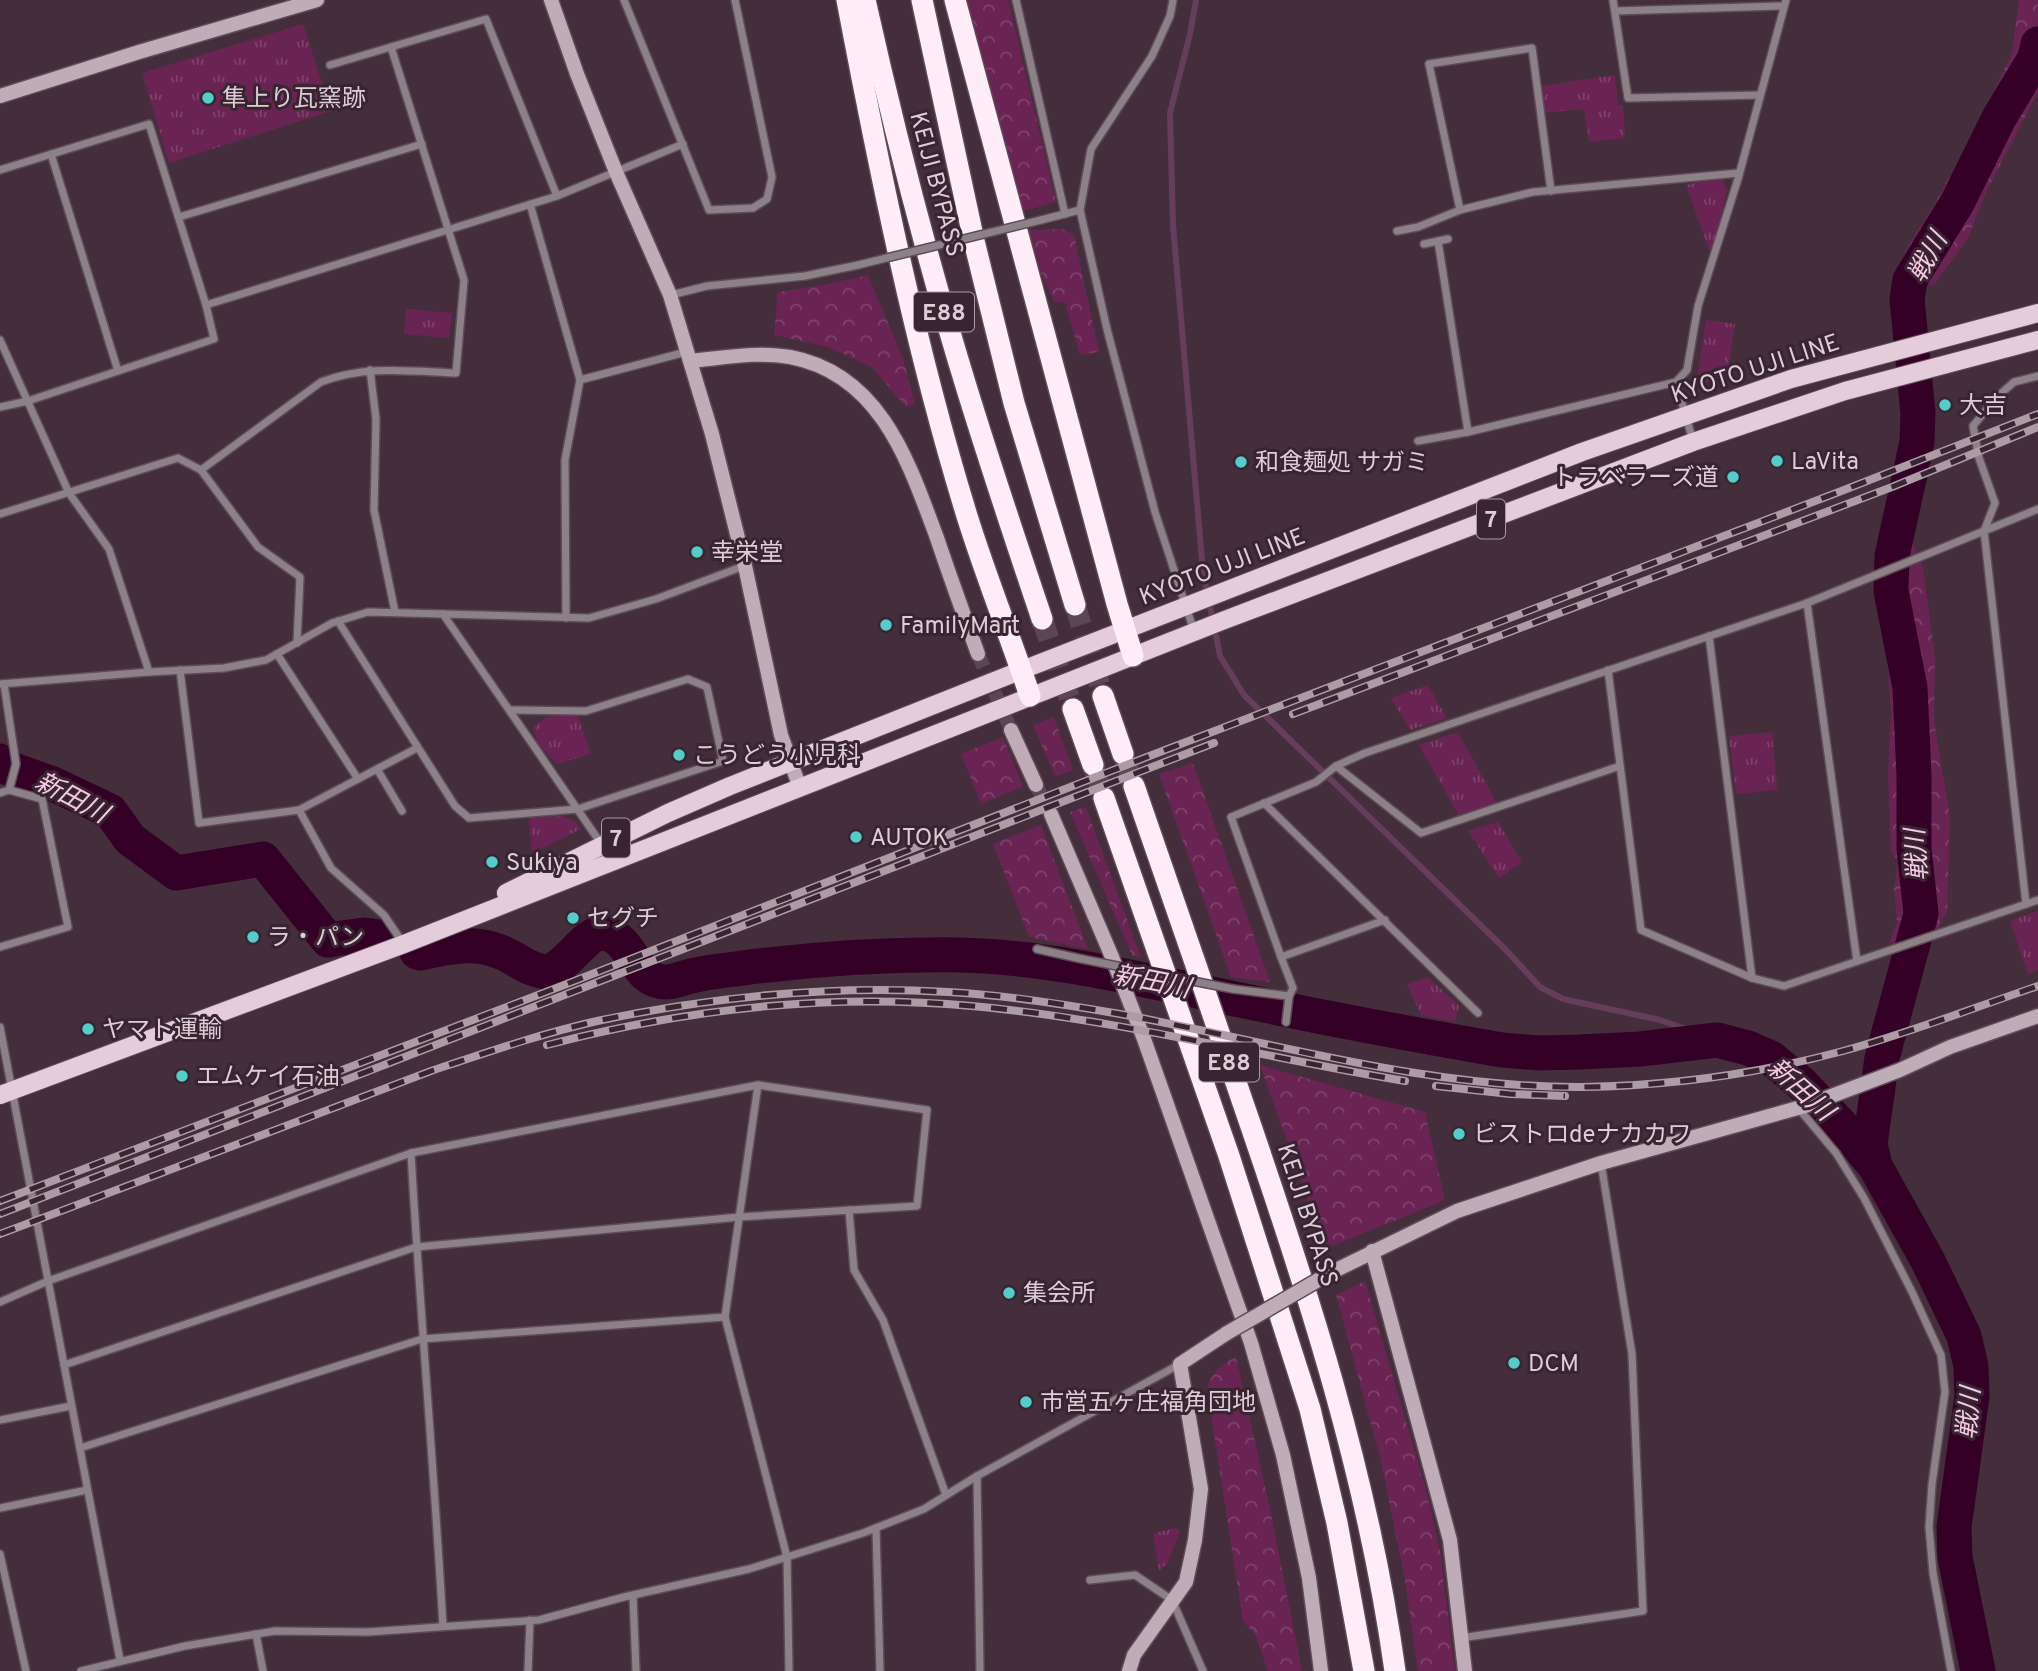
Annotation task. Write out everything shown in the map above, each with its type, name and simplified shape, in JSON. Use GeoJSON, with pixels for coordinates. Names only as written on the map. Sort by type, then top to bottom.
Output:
{"type":"FeatureCollection","features":[{"type":"Feature","properties":{"kind":"highway"},"geometry":{"type":"LineString","coordinates":[[847,0],[917,335],[967,517],[1030,696]]}},
{"type":"Feature","properties":{"kind":"highway","name":"KEIJI BYPASS"},"geometry":{"type":"LineString","coordinates":[[864,0],[943,307],[973,410],[1042,619]]}},
{"type":"Feature","properties":{"kind":"highway","name":"KEIJI BYPASS"},"geometry":{"type":"LineString","coordinates":[[922,0],[971,227],[1011,390],[1075,605]]}},
{"type":"Feature","properties":{"kind":"highway"},"geometry":{"type":"LineString","coordinates":[[955,0],[1133,656]]}},
{"type":"Feature","properties":{"kind":"highway"},"geometry":{"type":"LineString","coordinates":[[1103,696],[1123,754]]}},
{"type":"Feature","properties":{"kind":"highway"},"geometry":{"type":"LineString","coordinates":[[1073,709],[1093,765]]}},
{"type":"Feature","properties":{"kind":"highway","name":"KEIJI BYPASS"},"geometry":{"type":"LineString","coordinates":[[1134,786],[1272,1186],[1336,1392],[1370,1529],[1395,1671]]}},
{"type":"Feature","properties":{"kind":"highway","name":"E88"},"geometry":{"type":"LineString","coordinates":[[1104,798],[1229,1156],[1310,1409],[1337,1522],[1364,1671]]}},
{"type":"Feature","properties":{"kind":"main road","name":"KYOTO UJI LINE"},"geometry":{"type":"LineString","coordinates":[[447,925],[512,889],[730,786],[1582,452],[1791,379],[2038,313]]}},
{"type":"Feature","properties":{"kind":"main road","name":"KYOTO UJI LINE"},"geometry":{"type":"LineString","coordinates":[[6,1093],[404,944],[1207,627],[1693,442],[1821,398],[2038,340]]}},
{"type":"Feature","properties":{"kind":"street"},"geometry":{"type":"LineString","coordinates":[[0,94],[317,0]]}},
{"type":"Feature","properties":{"kind":"street"},"geometry":{"type":"LineString","coordinates":[[551,0],[616,172],[670,295],[712,434],[745,566],[781,735],[800,788]]}},
{"type":"Feature","properties":{"kind":"street"},"geometry":{"type":"LineString","coordinates":[[624,0],[709,210],[752,208],[767,199],[772,177],[736,0]]}},
{"type":"Feature","properties":{"kind":"street"},"geometry":{"type":"LineString","coordinates":[[1016,0],[1065,214]]}},
{"type":"Feature","properties":{"kind":"street"},"geometry":{"type":"LineString","coordinates":[[1173,0],[1170,16],[1152,56],[1091,149],[1080,210],[1107,329],[1155,512],[1201,601],[1207,627]]}},
{"type":"Feature","properties":{"kind":"street"},"geometry":{"type":"LineString","coordinates":[[1613,0],[1628,98],[1760,95]]}},
{"type":"Feature","properties":{"kind":"street"},"geometry":{"type":"LineString","coordinates":[[1418,441],[1468,432],[1676,382],[1687,370],[1698,306],[1739,173],[1785,3],[1615,11]]}},
{"type":"Feature","properties":{"kind":"street"},"geometry":{"type":"LineString","coordinates":[[330,65],[486,19],[557,196]]}},
{"type":"Feature","properties":{"kind":"street"},"geometry":{"type":"LineString","coordinates":[[201,470],[321,382],[343,373],[370,370],[456,373],[464,280],[391,47]]}},
{"type":"Feature","properties":{"kind":"street"},"geometry":{"type":"LineString","coordinates":[[1460,210],[1429,64],[1532,48],[1551,191]]}},
{"type":"Feature","properties":{"kind":"street"},"geometry":{"type":"LineString","coordinates":[[0,170],[149,124],[206,304],[214,339],[28,401],[0,407]]}},
{"type":"Feature","properties":{"kind":"street"},"geometry":{"type":"LineString","coordinates":[[179,217],[422,144]]}},
{"type":"Feature","properties":{"kind":"street"},"geometry":{"type":"LineString","coordinates":[[206,304],[557,196],[683,144]]}},
{"type":"Feature","properties":{"kind":"street"},"geometry":{"type":"LineString","coordinates":[[51,154],[118,371]]}},
{"type":"Feature","properties":{"kind":"street"},"geometry":{"type":"LineString","coordinates":[[1397,231],[1418,227],[1460,210],[1533,192],[1739,173]]}},
{"type":"Feature","properties":{"kind":"street"},"geometry":{"type":"LineString","coordinates":[[530,204],[580,380],[565,460],[566,618]]}},
{"type":"Feature","properties":{"kind":"street"},"geometry":{"type":"LineString","coordinates":[[670,295],[707,286],[805,276],[1080,210]]}},
{"type":"Feature","properties":{"kind":"street"},"geometry":{"type":"LineString","coordinates":[[1424,244],[1448,239]]}},
{"type":"Feature","properties":{"kind":"street"},"geometry":{"type":"LineString","coordinates":[[1438,241],[1468,432]]}},
{"type":"Feature","properties":{"kind":"street"},"geometry":{"type":"LineString","coordinates":[[0,340],[69,493],[109,549],[149,671]]}},
{"type":"Feature","properties":{"kind":"street"},"geometry":{"type":"LineString","coordinates":[[580,380],[688,357],[753,354],[791,357],[841,377],[877,410],[897,439],[918,488],[978,654]]}},
{"type":"Feature","properties":{"kind":"street"},"geometry":{"type":"LineString","coordinates":[[370,370],[376,419],[374,510],[395,612]]}},
{"type":"Feature","properties":{"kind":"street"},"geometry":{"type":"LineString","coordinates":[[2026,904],[1984,531],[1995,503],[1979,458],[1973,426],[1997,397],[2014,382],[2038,376]]}},
{"type":"Feature","properties":{"kind":"street"},"geometry":{"type":"LineString","coordinates":[[1676,382],[1693,442]]}},
{"type":"Feature","properties":{"kind":"street"},"geometry":{"type":"LineString","coordinates":[[0,514],[178,458],[201,470],[258,547],[300,577],[297,643]]}},
{"type":"Feature","properties":{"kind":"street"},"geometry":{"type":"LineString","coordinates":[[1286,1022],[1293,988],[1231,817],[1316,782],[1333,768],[1364,753],[1807,603],[2038,509]]}},
{"type":"Feature","properties":{"kind":"street"},"geometry":{"type":"LineString","coordinates":[[9,790],[16,764],[2,684],[149,671],[224,668],[266,660],[338,621],[368,612],[589,618],[656,599],[745,566]]}},
{"type":"Feature","properties":{"kind":"street"},"geometry":{"type":"LineString","coordinates":[[1807,603],[1857,961]]}},
{"type":"Feature","properties":{"kind":"street"},"geometry":{"type":"LineString","coordinates":[[443,614],[614,862]]}},
{"type":"Feature","properties":{"kind":"street"},"geometry":{"type":"LineString","coordinates":[[338,621],[455,806],[469,818],[578,809],[723,761],[707,687],[688,679],[586,711],[510,710]]}},
{"type":"Feature","properties":{"kind":"street"},"geometry":{"type":"LineString","coordinates":[[1709,636],[1752,978]]}},
{"type":"Feature","properties":{"kind":"street"},"geometry":{"type":"LineString","coordinates":[[277,654],[358,779]]}},
{"type":"Feature","properties":{"kind":"street"},"geometry":{"type":"LineString","coordinates":[[180,670],[199,823],[299,810],[417,748]]}},
{"type":"Feature","properties":{"kind":"street"},"geometry":{"type":"LineString","coordinates":[[1608,670],[1641,930],[1752,978],[1784,986],[2038,900]]}},
{"type":"Feature","properties":{"kind":"street"},"geometry":{"type":"LineString","coordinates":[[1010,730],[1036,785]]}},
{"type":"Feature","properties":{"kind":"street"},"geometry":{"type":"LineString","coordinates":[[1333,768],[1421,832],[1620,766]]}},
{"type":"Feature","properties":{"kind":"street"},"geometry":{"type":"LineString","coordinates":[[377,769],[402,811]]}},
{"type":"Feature","properties":{"kind":"street"},"geometry":{"type":"LineString","coordinates":[[0,793],[9,790],[42,799],[68,927],[0,947]]}},
{"type":"Feature","properties":{"kind":"street"},"geometry":{"type":"LineString","coordinates":[[1264,803],[1478,1013]]}},
{"type":"Feature","properties":{"kind":"street"},"geometry":{"type":"LineString","coordinates":[[299,810],[331,867],[384,915],[404,944]]}},
{"type":"Feature","properties":{"kind":"street"},"geometry":{"type":"LineString","coordinates":[[1051,814],[1144,1039],[1251,1343],[1283,1455],[1309,1578],[1321,1671]]}},
{"type":"Feature","properties":{"kind":"street"},"geometry":{"type":"LineString","coordinates":[[1281,957],[1385,920]]}},
{"type":"Feature","properties":{"kind":"street"},"geometry":{"type":"LineString","coordinates":[[1037,950],[1290,998]]}},
{"type":"Feature","properties":{"kind":"street"},"geometry":{"type":"LineString","coordinates":[[81,1671],[120,1660],[275,1631],[368,1632],[538,1620],[749,1569],[876,1528],[925,1509],[977,1476],[1180,1364],[1227,1333],[1332,1272],[1457,1211],[1601,1163],[1802,1107],[1893,1073],[1950,1047],[2038,1016]]}},
{"type":"Feature","properties":{"kind":"street"},"geometry":{"type":"LineString","coordinates":[[0,1027],[6,1093],[48,1281],[120,1660]]}},
{"type":"Feature","properties":{"kind":"street"},"geometry":{"type":"LineString","coordinates":[[758,1084],[724,1317],[787,1557],[789,1671]]}},
{"type":"Feature","properties":{"kind":"street"},"geometry":{"type":"LineString","coordinates":[[0,1302],[48,1281],[411,1153],[758,1084],[928,1110],[917,1206],[739,1217],[416,1247],[64,1365]]}},
{"type":"Feature","properties":{"kind":"street"},"geometry":{"type":"LineString","coordinates":[[1802,1107],[1836,1153],[1864,1198],[1941,1355],[1945,1392],[1929,1527],[1933,1573],[1951,1671]]}},
{"type":"Feature","properties":{"kind":"street"},"geometry":{"type":"LineString","coordinates":[[411,1153],[443,1626]]}},
{"type":"Feature","properties":{"kind":"street"},"geometry":{"type":"LineString","coordinates":[[1461,1639],[1643,1611],[1632,1354],[1601,1163]]}},
{"type":"Feature","properties":{"kind":"street"},"geometry":{"type":"LineString","coordinates":[[849,1210],[855,1270],[883,1320],[946,1494]]}},
{"type":"Feature","properties":{"kind":"street"},"geometry":{"type":"LineString","coordinates":[[1372,1251],[1450,1541],[1465,1671]]}},
{"type":"Feature","properties":{"kind":"street"},"geometry":{"type":"LineString","coordinates":[[80,1448],[422,1339],[724,1317]]}},
{"type":"Feature","properties":{"kind":"street"},"geometry":{"type":"LineString","coordinates":[[1129,1671],[1134,1655],[1186,1582],[1195,1540],[1202,1489],[1180,1364]]}},
{"type":"Feature","properties":{"kind":"street"},"geometry":{"type":"LineString","coordinates":[[0,1420],[71,1406]]}},
{"type":"Feature","properties":{"kind":"street"},"geometry":{"type":"LineString","coordinates":[[977,1476],[980,1671]]}},
{"type":"Feature","properties":{"kind":"street"},"geometry":{"type":"LineString","coordinates":[[0,1508],[87,1489]]}},
{"type":"Feature","properties":{"kind":"street"},"geometry":{"type":"LineString","coordinates":[[876,1528],[880,1671]]}},
{"type":"Feature","properties":{"kind":"street"},"geometry":{"type":"LineString","coordinates":[[0,1554],[26,1671]]}},
{"type":"Feature","properties":{"kind":"street"},"geometry":{"type":"LineString","coordinates":[[1090,1580],[1135,1575],[1172,1600],[1203,1671]]}},
{"type":"Feature","properties":{"kind":"street"},"geometry":{"type":"LineString","coordinates":[[633,1595],[636,1671]]}},
{"type":"Feature","properties":{"kind":"street"},"geometry":{"type":"LineString","coordinates":[[0,1603],[10,1601]]}},
{"type":"Feature","properties":{"kind":"street"},"geometry":{"type":"LineString","coordinates":[[528,1671],[530,1620]]}},
{"type":"Feature","properties":{"kind":"street"},"geometry":{"type":"LineString","coordinates":[[256,1634],[263,1671]]}},
{"type":"Feature","properties":{"kind":"green space"},"geometry":{"type":"Polygon","coordinates":[[[962,0],[1008,0],[1056,202],[1016,213],[962,0]]]}},
{"type":"Feature","properties":{"kind":"green space"},"geometry":{"type":"Polygon","coordinates":[[[2019,0],[2038,0],[2038,92],[1986,192],[1968,238],[1934,285],[1915,283],[1906,269],[1905,251],[1980,123],[2012,52],[2019,0]]]}},
{"type":"Feature","properties":{"kind":"green space"},"geometry":{"type":"Polygon","coordinates":[[[303,24],[331,111],[169,163],[142,73],[303,24]]]}},
{"type":"Feature","properties":{"kind":"green space"},"geometry":{"type":"Polygon","coordinates":[[[1615,75],[1618,105],[1623,105],[1625,138],[1589,142],[1584,109],[1544,113],[1541,86],[1615,75]]]}},
{"type":"Feature","properties":{"kind":"green space"},"geometry":{"type":"Polygon","coordinates":[[[1722,178],[1727,191],[1711,255],[1686,185],[1722,178]]]}},
{"type":"Feature","properties":{"kind":"green space"},"geometry":{"type":"Polygon","coordinates":[[[1063,229],[1074,235],[1099,352],[1080,355],[1065,302],[1055,303],[1035,260],[1028,230],[1063,229]]]}},
{"type":"Feature","properties":{"kind":"green space"},"geometry":{"type":"Polygon","coordinates":[[[868,275],[903,359],[915,404],[906,407],[872,367],[828,347],[774,335],[778,292],[868,275]]]}},
{"type":"Feature","properties":{"kind":"green space"},"geometry":{"type":"Polygon","coordinates":[[[406,309],[452,313],[449,338],[404,334],[406,309]]]}},
{"type":"Feature","properties":{"kind":"green space"},"geometry":{"type":"Polygon","coordinates":[[[1706,320],[1735,324],[1727,376],[1696,386],[1706,320]]]}},
{"type":"Feature","properties":{"kind":"green space"},"geometry":{"type":"Polygon","coordinates":[[[1913,544],[1923,568],[1935,658],[1934,721],[1950,817],[1947,911],[1936,932],[1889,944],[1897,922],[1894,889],[1898,861],[1891,851],[1888,774],[1891,709],[1887,656],[1876,592],[1887,553],[1913,544]]]}},
{"type":"Feature","properties":{"kind":"green space"},"geometry":{"type":"Polygon","coordinates":[[[1428,685],[1447,718],[1410,730],[1391,698],[1428,685]]]}},
{"type":"Feature","properties":{"kind":"green space"},"geometry":{"type":"Polygon","coordinates":[[[578,715],[591,754],[557,764],[537,743],[534,726],[547,717],[578,715]]]}},
{"type":"Feature","properties":{"kind":"green space"},"geometry":{"type":"Polygon","coordinates":[[[1054,717],[1073,771],[1055,776],[1033,725],[1054,717]]]}},
{"type":"Feature","properties":{"kind":"green space"},"geometry":{"type":"Polygon","coordinates":[[[1458,732],[1497,804],[1460,817],[1419,745],[1458,732]]]}},
{"type":"Feature","properties":{"kind":"green space"},"geometry":{"type":"Polygon","coordinates":[[[1772,732],[1777,790],[1736,794],[1729,736],[1772,732]]]}},
{"type":"Feature","properties":{"kind":"green space"},"geometry":{"type":"Polygon","coordinates":[[[1003,737],[1023,787],[981,804],[961,754],[1003,737]]]}},
{"type":"Feature","properties":{"kind":"green space"},"geometry":{"type":"Polygon","coordinates":[[[1193,763],[1270,982],[1231,977],[1159,774],[1193,763]]]}},
{"type":"Feature","properties":{"kind":"green space"},"geometry":{"type":"Polygon","coordinates":[[[1086,807],[1141,958],[1132,955],[1070,812],[1086,807]]]}},
{"type":"Feature","properties":{"kind":"green space"},"geometry":{"type":"Polygon","coordinates":[[[563,816],[574,821],[581,829],[532,853],[529,818],[563,816]]]}},
{"type":"Feature","properties":{"kind":"green space"},"geometry":{"type":"Polygon","coordinates":[[[1498,822],[1522,862],[1499,878],[1468,831],[1498,822]]]}},
{"type":"Feature","properties":{"kind":"green space"},"geometry":{"type":"Polygon","coordinates":[[[1041,825],[1088,949],[1029,937],[993,844],[1041,825]]]}},
{"type":"Feature","properties":{"kind":"green space"},"geometry":{"type":"Polygon","coordinates":[[[2038,911],[2038,970],[2028,974],[2010,921],[2038,911]]]}},
{"type":"Feature","properties":{"kind":"green space"},"geometry":{"type":"Polygon","coordinates":[[[1428,977],[1459,1006],[1455,1022],[1421,1015],[1407,984],[1428,977]]]}},
{"type":"Feature","properties":{"kind":"green space"},"geometry":{"type":"Polygon","coordinates":[[[1260,1065],[1425,1112],[1445,1200],[1325,1249],[1260,1065]]]}},
{"type":"Feature","properties":{"kind":"green space"},"geometry":{"type":"Polygon","coordinates":[[[1365,1281],[1426,1490],[1440,1552],[1455,1671],[1418,1671],[1405,1580],[1380,1457],[1336,1295],[1365,1281]]]}},
{"type":"Feature","properties":{"kind":"green space"},"geometry":{"type":"Polygon","coordinates":[[[1236,1357],[1302,1671],[1268,1671],[1255,1634],[1243,1621],[1207,1388],[1218,1369],[1236,1357]]]}},
{"type":"Feature","properties":{"kind":"green space"},"geometry":{"type":"Polygon","coordinates":[[[1173,1528],[1180,1530],[1179,1534],[1167,1564],[1159,1570],[1153,1534],[1173,1528]]]}},
{"type":"Feature","properties":{"kind":"waterway"},"geometry":{"type":"LineString","coordinates":[[1196,0],[1170,113],[1173,225],[1203,572],[1220,656],[1244,695],[1505,949],[1540,987],[1563,999],[1660,1020],[1717,1040]]}},
{"type":"Feature","properties":{"kind":"waterway","name":"戦川"},"geometry":{"type":"LineString","coordinates":[[1978,1671],[1955,1557],[1954,1527],[1972,1396],[1971,1366],[1964,1336],[1928,1261],[1875,1166],[1870,1144],[1882,1058],[1921,914],[1914,849],[1910,688],[1891,591],[1892,556],[1917,442],[1918,413],[1907,299],[1910,280],[1957,203],[1999,118],[2035,58],[2038,44]]}},
{"type":"Feature","properties":{"kind":"waterway","name":"新田川"},"geometry":{"type":"LineString","coordinates":[[0,761],[8,768],[53,784],[110,811],[130,839],[176,873],[263,859],[328,940],[364,935],[380,937]]}},
{"type":"Feature","properties":{"kind":"waterway","name":"新田川"},"geometry":{"type":"LineString","coordinates":[[417,952],[456,946],[483,947],[500,951],[533,969],[548,972],[563,963],[590,938],[602,933],[621,942],[646,975],[666,982],[717,971],[824,960],[906,955],[994,957],[1094,970],[1502,1050],[1579,1052],[1640,1049],[1717,1040],[1748,1048],[1771,1058],[1802,1084],[1875,1166]]}},
{"type":"Feature","properties":{"kind":"tunnel"},"geometry":{"type":"LineString","coordinates":[[1075,605],[1103,696]]}},
{"type":"Feature","properties":{"kind":"tunnel"},"geometry":{"type":"LineString","coordinates":[[1042,619],[1073,709]]}},
{"type":"Feature","properties":{"kind":"tunnel"},"geometry":{"type":"LineString","coordinates":[[978,654],[1011,730]]}},
{"type":"Feature","properties":{"kind":"tunnel"},"geometry":{"type":"LineString","coordinates":[[1123,754],[1134,786]]}},
{"type":"Feature","properties":{"kind":"tunnel"},"geometry":{"type":"LineString","coordinates":[[1093,765],[1104,798]]}},
{"type":"Feature","properties":{"kind":"tunnel"},"geometry":{"type":"LineString","coordinates":[[1036,785],[1051,814]]}},
{"type":"Feature","properties":{"kind":"railway"},"geometry":{"type":"LineString","coordinates":[[0,1201],[2038,414]]}},
{"type":"Feature","properties":{"kind":"railway"},"geometry":{"type":"LineString","coordinates":[[1293,714],[1892,487],[2038,427]]}},
{"type":"Feature","properties":{"kind":"railway"},"geometry":{"type":"LineString","coordinates":[[0,1214],[1214,743]]}},
{"type":"Feature","properties":{"kind":"railway"},"geometry":{"type":"LineString","coordinates":[[0,1234],[431,1071],[492,1051],[597,1021],[727,999],[860,990],[991,995],[1120,1014],[1407,1072],[1465,1080],[1582,1087],[1714,1077],[1811,1059],[1892,1036],[2038,986]]}},
{"type":"Feature","properties":{"kind":"railway"},"geometry":{"type":"LineString","coordinates":[[547,1045],[599,1032],[705,1013],[812,1003],[919,1002],[1081,1020],[1405,1081]]}},
{"type":"Feature","properties":{"kind":"railway"},"geometry":{"type":"LineString","coordinates":[[1436,1086],[1510,1094],[1565,1096]]}},
{"type":"Feature","properties":{"kind":"place","name":"隼上り瓦窯跡"},"geometry":{"type":"Point","coordinates":[208,98]}},
{"type":"Feature","properties":{"kind":"place","name":"大吉"},"geometry":{"type":"Point","coordinates":[1945,405]}},
{"type":"Feature","properties":{"kind":"place","name":"LaVita"},"geometry":{"type":"Point","coordinates":[1777,461]}},
{"type":"Feature","properties":{"kind":"place","name":"和食麺処 サガミ"},"geometry":{"type":"Point","coordinates":[1241,462]}},
{"type":"Feature","properties":{"kind":"place","name":"トラベラーズ道"},"geometry":{"type":"Point","coordinates":[1733,477]}},
{"type":"Feature","properties":{"kind":"place","name":"幸栄堂"},"geometry":{"type":"Point","coordinates":[697,552]}},
{"type":"Feature","properties":{"kind":"place","name":"FamilyMart"},"geometry":{"type":"Point","coordinates":[886,625]}},
{"type":"Feature","properties":{"kind":"place","name":"こうどう小児科"},"geometry":{"type":"Point","coordinates":[679,755]}},
{"type":"Feature","properties":{"kind":"place","name":"AUTOK"},"geometry":{"type":"Point","coordinates":[856,837]}},
{"type":"Feature","properties":{"kind":"place","name":"Sukiya"},"geometry":{"type":"Point","coordinates":[492,862]}},
{"type":"Feature","properties":{"kind":"place","name":"セグチ"},"geometry":{"type":"Point","coordinates":[573,918]}},
{"type":"Feature","properties":{"kind":"place","name":"ラ・パン"},"geometry":{"type":"Point","coordinates":[253,937]}},
{"type":"Feature","properties":{"kind":"place","name":"ヤマト運輸"},"geometry":{"type":"Point","coordinates":[88,1029]}},
{"type":"Feature","properties":{"kind":"place","name":"エムケイ石油"},"geometry":{"type":"Point","coordinates":[182,1076]}},
{"type":"Feature","properties":{"kind":"place","name":"ビストロdeナカカワ"},"geometry":{"type":"Point","coordinates":[1459,1134]}},
{"type":"Feature","properties":{"kind":"place","name":"集会所"},"geometry":{"type":"Point","coordinates":[1009,1293]}},
{"type":"Feature","properties":{"kind":"place","name":"DCM"},"geometry":{"type":"Point","coordinates":[1514,1363]}},
{"type":"Feature","properties":{"kind":"place","name":"市営五ヶ庄福角団地"},"geometry":{"type":"Point","coordinates":[1026,1402]}}]}
